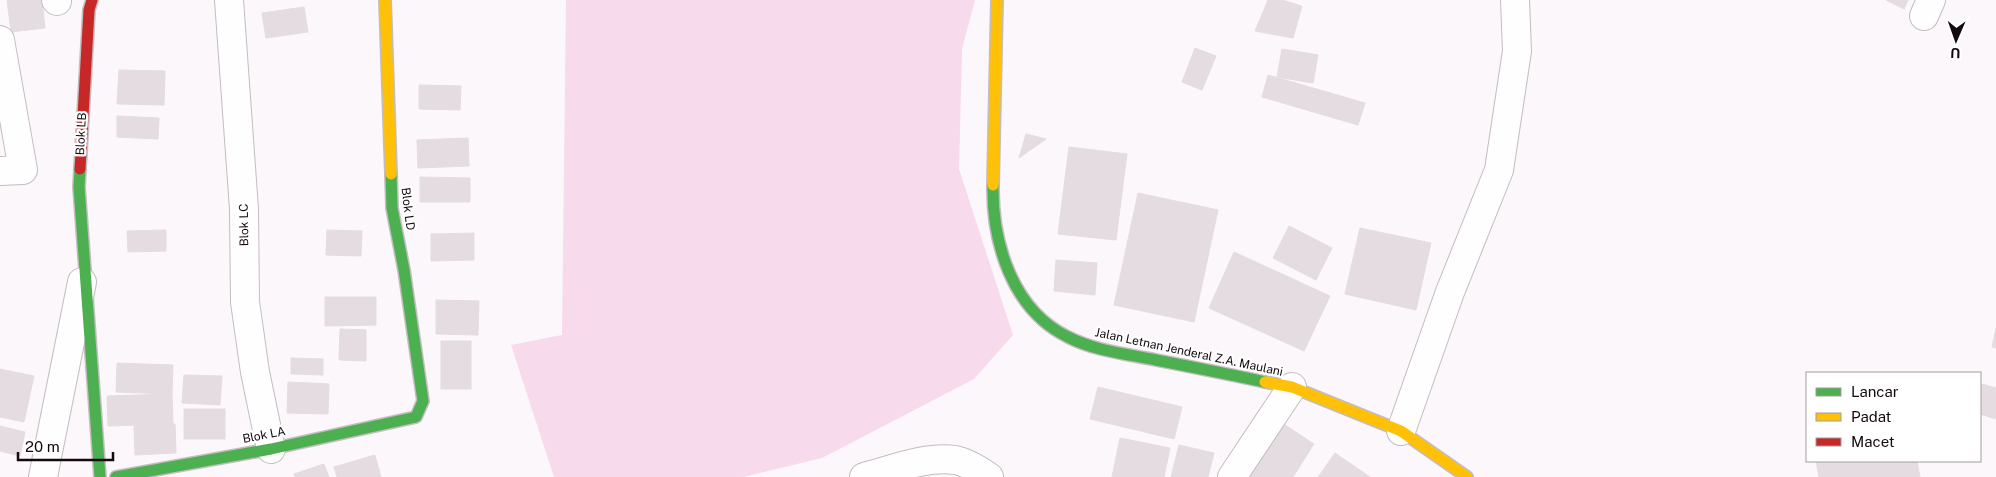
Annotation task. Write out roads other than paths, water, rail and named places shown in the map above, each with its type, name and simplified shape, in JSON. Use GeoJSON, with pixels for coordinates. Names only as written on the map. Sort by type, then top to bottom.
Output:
{"type":"FeatureCollection","features":[{"type":"Feature","properties":{"kind":"street","name":"Blok LB"},"geometry":{"type":"LineString","coordinates":[[92,0],[89,10],[84,72],[79,187],[100,477]]}},
{"type":"Feature","properties":{"kind":"street","name":"Blok LC"},"geometry":{"type":"LineString","coordinates":[[229,0],[244,209],[245,302],[255,372],[271,449]]}},
{"type":"Feature","properties":{"kind":"street","name":"Blok LD"},"geometry":{"type":"LineString","coordinates":[[385,0],[392,208],[404,270],[423,401],[416,417]]}},
{"type":"Feature","properties":{"kind":"street","name":"Jalan Letnan Jenderal Z.A. Maulani"},"geometry":{"type":"LineString","coordinates":[[997,0],[993,205],[998,241],[1010,272],[1024,299],[1038,317],[1067,337],[1096,348],[1292,387],[1401,431],[1467,477]]}},
{"type":"Feature","properties":{"kind":"street"},"geometry":{"type":"LineString","coordinates":[[1401,431],[1450,292],[1499,170],[1517,50],[1515,0]]}},
{"type":"Feature","properties":{"kind":"street"},"geometry":{"type":"LineString","coordinates":[[0,40],[12,171]]}},
{"type":"Feature","properties":{"kind":"street","name":"Blok LB"},"geometry":{"type":"LineString","coordinates":[[44,477],[85,268]]}},
{"type":"Feature","properties":{"kind":"street"},"geometry":{"type":"LineString","coordinates":[[1232,477],[1292,387]]}},
{"type":"Feature","properties":{"kind":"street","name":"Blok LA"},"geometry":{"type":"LineString","coordinates":[[116,477],[271,449],[416,417]]}},
{"type":"Feature","properties":{"kind":"street"},"geometry":{"type":"LineString","coordinates":[[864,477],[923,462],[955,460],[974,467],[989,477]]}}]}
